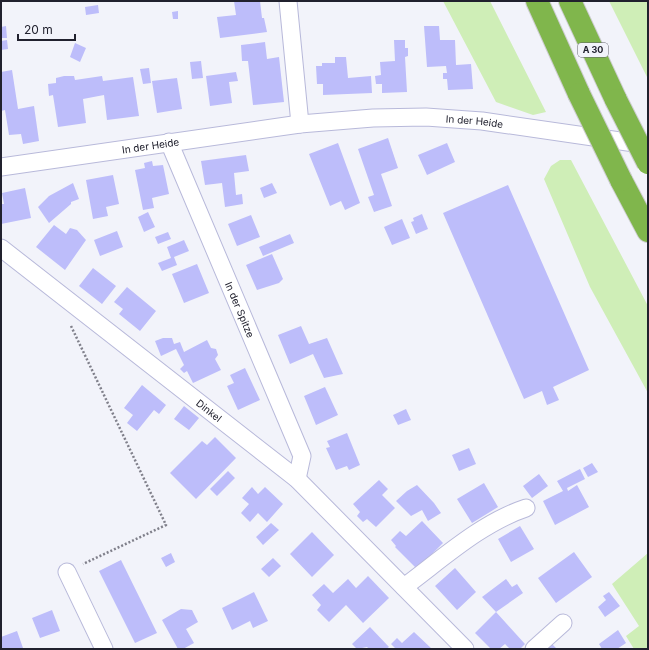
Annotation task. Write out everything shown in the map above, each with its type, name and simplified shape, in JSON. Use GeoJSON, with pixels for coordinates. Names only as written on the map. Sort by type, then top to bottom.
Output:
{"type":"FeatureCollection","features":[{"type":"Feature","properties":{"kind":"highway","name":"A 30"},"geometry":{"type":"LineString","coordinates":[[537,1],[579,94],[648,231]]}},
{"type":"Feature","properties":{"kind":"highway","name":"A 30"},"geometry":{"type":"LineString","coordinates":[[570,1],[616,100],[648,163]]}},
{"type":"Feature","properties":{"kind":"street"},"geometry":{"type":"LineString","coordinates":[[288,1],[300,124]]}},
{"type":"Feature","properties":{"kind":"street","name":"In der Heide"},"geometry":{"type":"LineString","coordinates":[[1,167],[300,124],[373,118],[426,117],[482,121],[648,145]]}},
{"type":"Feature","properties":{"kind":"street","name":"In der Spitze"},"geometry":{"type":"LineString","coordinates":[[169,142],[302,456],[297,479]]}},
{"type":"Feature","properties":{"kind":"street","name":"Dinkel"},"geometry":{"type":"LineString","coordinates":[[1,248],[297,479],[465,649]]}},
{"type":"Feature","properties":{"kind":"street"},"geometry":{"type":"LineString","coordinates":[[404,587],[469,540],[511,513],[526,508]]}},
{"type":"Feature","properties":{"kind":"street"},"geometry":{"type":"LineString","coordinates":[[67,572],[104,649]]}},
{"type":"Feature","properties":{"kind":"street"},"geometry":{"type":"LineString","coordinates":[[534,649],[563,623]]}},
{"type":"Feature","properties":{"kind":"path"},"geometry":{"type":"LineString","coordinates":[[67,299],[61,306],[166,525],[67,572]]}},
{"type":"Feature","properties":{"kind":"green space"},"geometry":{"type":"Polygon","coordinates":[[[443,1],[490,1],[546,112],[533,115],[496,102],[443,1]]]}},
{"type":"Feature","properties":{"kind":"green space"},"geometry":{"type":"Polygon","coordinates":[[[609,1],[648,1],[648,79],[609,1]]]}},
{"type":"Feature","properties":{"kind":"green space"},"geometry":{"type":"Polygon","coordinates":[[[560,160],[571,160],[648,306],[648,393],[590,287],[544,179],[551,166],[560,160]]]}},
{"type":"Feature","properties":{"kind":"green space"},"geometry":{"type":"Polygon","coordinates":[[[648,553],[648,649],[634,649],[626,636],[639,626],[612,584],[648,553]]]}},
{"type":"Feature","properties":{"kind":"building"},"geometry":{"type":"Polygon","coordinates":[[[234,1],[260,1],[262,18],[264,18],[267,32],[220,38],[217,17],[236,15],[234,1]]]}},
{"type":"Feature","properties":{"kind":"building"},"geometry":{"type":"Polygon","coordinates":[[[98,5],[99,13],[86,15],[85,7],[98,5]]]}},
{"type":"Feature","properties":{"kind":"building"},"geometry":{"type":"Polygon","coordinates":[[[178,11],[178,19],[173,19],[172,12],[178,11]]]}},
{"type":"Feature","properties":{"kind":"building"},"geometry":{"type":"Polygon","coordinates":[[[6,26],[7,38],[1,38],[1,27],[6,26]]]}},
{"type":"Feature","properties":{"kind":"building"},"geometry":{"type":"Polygon","coordinates":[[[424,26],[439,26],[440,40],[455,40],[456,65],[471,64],[473,89],[448,90],[447,79],[443,79],[443,73],[447,73],[446,66],[427,67],[424,26]]]}},
{"type":"Feature","properties":{"kind":"building"},"geometry":{"type":"Polygon","coordinates":[[[7,40],[8,49],[1,50],[1,41],[7,40]]]}},
{"type":"Feature","properties":{"kind":"building"},"geometry":{"type":"Polygon","coordinates":[[[394,40],[405,40],[405,48],[408,48],[408,56],[405,57],[407,92],[382,93],[382,84],[376,84],[375,76],[381,75],[380,62],[395,61],[394,40]]]}},
{"type":"Feature","properties":{"kind":"building"},"geometry":{"type":"Polygon","coordinates":[[[265,42],[267,59],[279,57],[284,102],[253,105],[248,61],[242,61],[241,45],[265,42]]]}},
{"type":"Feature","properties":{"kind":"building"},"geometry":{"type":"Polygon","coordinates":[[[75,43],[86,48],[80,62],[70,57],[75,43]]]}},
{"type":"Feature","properties":{"kind":"building"},"geometry":{"type":"Polygon","coordinates":[[[335,57],[346,57],[348,78],[371,76],[372,93],[323,95],[323,84],[317,84],[316,66],[322,66],[322,63],[335,63],[335,57]]]}},
{"type":"Feature","properties":{"kind":"building"},"geometry":{"type":"Polygon","coordinates":[[[201,61],[203,78],[192,79],[190,62],[201,61]]]}},
{"type":"Feature","properties":{"kind":"building"},"geometry":{"type":"Polygon","coordinates":[[[149,68],[151,83],[143,84],[140,69],[149,68]]]}},
{"type":"Feature","properties":{"kind":"building"},"geometry":{"type":"Polygon","coordinates":[[[12,70],[18,109],[34,106],[39,141],[23,144],[21,134],[9,135],[5,110],[1,111],[1,72],[12,70]]]}},
{"type":"Feature","properties":{"kind":"building"},"geometry":{"type":"Polygon","coordinates":[[[236,72],[238,81],[229,82],[232,103],[210,106],[206,76],[236,72]]]}},
{"type":"Feature","properties":{"kind":"building"},"geometry":{"type":"Polygon","coordinates":[[[74,76],[75,80],[102,76],[103,81],[133,77],[139,116],[107,120],[104,95],[83,99],[86,123],[58,127],[53,95],[49,96],[48,84],[56,83],[56,78],[74,76]]]}},
{"type":"Feature","properties":{"kind":"building"},"geometry":{"type":"Polygon","coordinates":[[[177,78],[182,109],[157,113],[152,81],[177,78]]]}},
{"type":"Feature","properties":{"kind":"building"},"geometry":{"type":"Polygon","coordinates":[[[388,138],[398,168],[381,174],[392,206],[374,212],[368,197],[374,195],[358,149],[388,138]]]}},
{"type":"Feature","properties":{"kind":"building"},"geometry":{"type":"Polygon","coordinates":[[[338,143],[360,203],[345,210],[341,201],[330,206],[309,154],[338,143]]]}},
{"type":"Feature","properties":{"kind":"building"},"geometry":{"type":"Polygon","coordinates":[[[447,143],[455,162],[427,175],[418,155],[447,143]]]}},
{"type":"Feature","properties":{"kind":"building"},"geometry":{"type":"Polygon","coordinates":[[[246,155],[249,171],[234,173],[236,195],[242,194],[243,204],[225,207],[222,183],[205,185],[201,161],[246,155]]]}},
{"type":"Feature","properties":{"kind":"building"},"geometry":{"type":"Polygon","coordinates":[[[152,161],[153,166],[163,165],[169,194],[152,198],[154,208],[143,210],[135,170],[145,168],[144,163],[152,161]]]}},
{"type":"Feature","properties":{"kind":"building"},"geometry":{"type":"Polygon","coordinates":[[[113,175],[119,204],[106,207],[108,216],[93,219],[86,180],[113,175]]]}},
{"type":"Feature","properties":{"kind":"building"},"geometry":{"type":"Polygon","coordinates":[[[73,183],[79,199],[71,202],[71,204],[49,223],[38,207],[49,196],[73,183]]]}},
{"type":"Feature","properties":{"kind":"building"},"geometry":{"type":"Polygon","coordinates":[[[272,183],[277,193],[264,198],[260,188],[272,183]]]}},
{"type":"Feature","properties":{"kind":"building"},"geometry":{"type":"Polygon","coordinates":[[[508,185],[589,370],[553,387],[559,400],[547,405],[542,391],[524,399],[443,213],[508,185]]]}},
{"type":"Feature","properties":{"kind":"building"},"geometry":{"type":"Polygon","coordinates":[[[25,188],[31,218],[1,224],[1,204],[4,204],[2,193],[25,188]]]}},
{"type":"Feature","properties":{"kind":"building"},"geometry":{"type":"Polygon","coordinates":[[[148,212],[155,227],[144,232],[138,217],[148,212]]]}},
{"type":"Feature","properties":{"kind":"building"},"geometry":{"type":"Polygon","coordinates":[[[422,214],[428,229],[416,234],[411,222],[414,221],[413,218],[422,214]]]}},
{"type":"Feature","properties":{"kind":"building"},"geometry":{"type":"Polygon","coordinates":[[[251,215],[260,237],[237,246],[228,224],[251,215]]]}},
{"type":"Feature","properties":{"kind":"building"},"geometry":{"type":"Polygon","coordinates":[[[402,219],[410,238],[392,245],[384,227],[402,219]]]}},
{"type":"Feature","properties":{"kind":"building"},"geometry":{"type":"Polygon","coordinates":[[[54,225],[66,234],[70,228],[77,230],[86,240],[65,270],[36,247],[54,225]]]}},
{"type":"Feature","properties":{"kind":"building"},"geometry":{"type":"Polygon","coordinates":[[[117,231],[123,247],[100,256],[94,240],[117,231]]]}},
{"type":"Feature","properties":{"kind":"building"},"geometry":{"type":"Polygon","coordinates":[[[168,232],[171,239],[158,244],[155,237],[168,232]]]}},
{"type":"Feature","properties":{"kind":"building"},"geometry":{"type":"Polygon","coordinates":[[[290,234],[294,243],[263,256],[259,247],[290,234]]]}},
{"type":"Feature","properties":{"kind":"building"},"geometry":{"type":"Polygon","coordinates":[[[184,240],[189,251],[174,257],[177,265],[162,271],[158,263],[171,258],[167,247],[184,240]]]}},
{"type":"Feature","properties":{"kind":"building"},"geometry":{"type":"Polygon","coordinates":[[[272,254],[283,279],[279,283],[257,290],[246,265],[272,254]]]}},
{"type":"Feature","properties":{"kind":"building"},"geometry":{"type":"Polygon","coordinates":[[[197,264],[209,293],[184,303],[172,274],[197,264]]]}},
{"type":"Feature","properties":{"kind":"building"},"geometry":{"type":"Polygon","coordinates":[[[93,268],[116,286],[102,304],[79,286],[93,268]]]}},
{"type":"Feature","properties":{"kind":"building"},"geometry":{"type":"Polygon","coordinates":[[[127,287],[156,311],[140,331],[119,314],[123,309],[114,302],[127,287]]]}},
{"type":"Feature","properties":{"kind":"building"},"geometry":{"type":"Polygon","coordinates":[[[301,326],[309,344],[327,338],[343,374],[324,378],[313,354],[290,364],[278,335],[301,326]]]}},
{"type":"Feature","properties":{"kind":"building"},"geometry":{"type":"Polygon","coordinates":[[[163,338],[172,338],[174,344],[180,342],[184,352],[207,340],[211,348],[216,349],[218,355],[215,359],[221,370],[193,383],[187,371],[184,373],[180,369],[184,365],[176,349],[161,356],[155,341],[163,338]]]}},
{"type":"Feature","properties":{"kind":"building"},"geometry":{"type":"Polygon","coordinates":[[[245,368],[260,400],[238,410],[227,386],[234,383],[230,375],[245,368]]]}},
{"type":"Feature","properties":{"kind":"building"},"geometry":{"type":"Polygon","coordinates":[[[142,385],[166,405],[159,414],[154,410],[137,431],[127,423],[133,415],[124,408],[142,385]]]}},
{"type":"Feature","properties":{"kind":"building"},"geometry":{"type":"Polygon","coordinates":[[[325,387],[338,415],[316,425],[304,396],[325,387]]]}},
{"type":"Feature","properties":{"kind":"building"},"geometry":{"type":"Polygon","coordinates":[[[184,406],[199,418],[189,430],[174,419],[184,406]]]}},
{"type":"Feature","properties":{"kind":"building"},"geometry":{"type":"Polygon","coordinates":[[[406,409],[411,420],[398,425],[393,415],[406,409]]]}},
{"type":"Feature","properties":{"kind":"building"},"geometry":{"type":"Polygon","coordinates":[[[347,433],[360,465],[349,470],[347,466],[336,470],[326,448],[330,447],[327,441],[347,433]]]}},
{"type":"Feature","properties":{"kind":"building"},"geometry":{"type":"Polygon","coordinates":[[[215,437],[236,458],[196,499],[170,473],[202,441],[207,445],[215,437]]]}},
{"type":"Feature","properties":{"kind":"building"},"geometry":{"type":"Polygon","coordinates":[[[469,448],[476,464],[459,471],[452,455],[469,448]]]}},
{"type":"Feature","properties":{"kind":"building"},"geometry":{"type":"Polygon","coordinates":[[[592,463],[598,472],[588,477],[583,468],[592,463]]]}},
{"type":"Feature","properties":{"kind":"building"},"geometry":{"type":"Polygon","coordinates":[[[580,469],[585,479],[567,488],[568,491],[577,485],[589,507],[555,525],[543,501],[563,491],[557,481],[580,469]]]}},
{"type":"Feature","properties":{"kind":"building"},"geometry":{"type":"Polygon","coordinates":[[[228,471],[235,478],[217,496],[210,489],[228,471]]]}},
{"type":"Feature","properties":{"kind":"building"},"geometry":{"type":"Polygon","coordinates":[[[539,474],[548,486],[532,498],[523,486],[539,474]]]}},
{"type":"Feature","properties":{"kind":"building"},"geometry":{"type":"Polygon","coordinates":[[[379,480],[388,489],[382,495],[395,508],[376,527],[367,519],[363,522],[357,516],[360,512],[353,504],[379,480]]]}},
{"type":"Feature","properties":{"kind":"building"},"geometry":{"type":"Polygon","coordinates":[[[484,483],[498,507],[472,523],[457,499],[484,483]]]}},
{"type":"Feature","properties":{"kind":"building"},"geometry":{"type":"Polygon","coordinates":[[[417,485],[441,513],[428,521],[422,510],[411,516],[396,501],[407,491],[417,485]]]}},
{"type":"Feature","properties":{"kind":"building"},"geometry":{"type":"Polygon","coordinates":[[[252,487],[258,494],[265,487],[283,504],[267,522],[258,513],[250,522],[241,513],[249,504],[242,498],[252,487]]]}},
{"type":"Feature","properties":{"kind":"building"},"geometry":{"type":"Polygon","coordinates":[[[422,521],[443,543],[417,569],[395,547],[396,546],[391,540],[400,531],[406,536],[422,521]]]}},
{"type":"Feature","properties":{"kind":"building"},"geometry":{"type":"Polygon","coordinates":[[[271,523],[279,530],[263,545],[256,537],[271,523]]]}},
{"type":"Feature","properties":{"kind":"building"},"geometry":{"type":"Polygon","coordinates":[[[520,526],[534,549],[511,562],[498,539],[520,526]]]}},
{"type":"Feature","properties":{"kind":"building"},"geometry":{"type":"Polygon","coordinates":[[[312,532],[334,555],[312,577],[290,554],[312,532]]]}},
{"type":"Feature","properties":{"kind":"building"},"geometry":{"type":"Polygon","coordinates":[[[574,552],[592,577],[556,603],[538,578],[574,552]]]}},
{"type":"Feature","properties":{"kind":"building"},"geometry":{"type":"Polygon","coordinates":[[[171,553],[175,562],[166,567],[161,558],[171,553]]]}},
{"type":"Feature","properties":{"kind":"building"},"geometry":{"type":"Polygon","coordinates":[[[273,558],[281,566],[269,577],[261,569],[273,558]]]}},
{"type":"Feature","properties":{"kind":"building"},"geometry":{"type":"Polygon","coordinates":[[[121,560],[157,633],[135,643],[99,571],[121,560]]]}},
{"type":"Feature","properties":{"kind":"building"},"geometry":{"type":"Polygon","coordinates":[[[455,568],[476,592],[457,610],[435,586],[455,568]]]}},
{"type":"Feature","properties":{"kind":"building"},"geometry":{"type":"Polygon","coordinates":[[[368,576],[389,598],[363,623],[346,605],[329,622],[317,610],[321,605],[312,595],[324,584],[333,593],[348,579],[356,588],[368,576]]]}},
{"type":"Feature","properties":{"kind":"building"},"geometry":{"type":"Polygon","coordinates":[[[506,579],[512,587],[517,584],[523,593],[496,612],[482,597],[506,579]]]}},
{"type":"Feature","properties":{"kind":"building"},"geometry":{"type":"Polygon","coordinates":[[[254,592],[268,621],[253,628],[250,621],[232,630],[222,608],[254,592]]]}},
{"type":"Feature","properties":{"kind":"building"},"geometry":{"type":"Polygon","coordinates":[[[609,592],[620,606],[605,617],[598,607],[606,600],[603,596],[609,592]]]}},
{"type":"Feature","properties":{"kind":"building"},"geometry":{"type":"Polygon","coordinates":[[[181,609],[192,610],[198,622],[186,629],[194,643],[183,649],[178,649],[162,620],[181,609]]]}},
{"type":"Feature","properties":{"kind":"building"},"geometry":{"type":"Polygon","coordinates":[[[52,610],[60,631],[40,638],[32,618],[52,610]]]}},
{"type":"Feature","properties":{"kind":"building"},"geometry":{"type":"Polygon","coordinates":[[[496,612],[525,644],[520,649],[510,649],[505,644],[499,649],[491,649],[475,633],[496,612]]]}},
{"type":"Feature","properties":{"kind":"building"},"geometry":{"type":"Polygon","coordinates":[[[370,627],[389,647],[386,649],[369,649],[367,647],[357,649],[352,644],[370,627]]]}},
{"type":"Feature","properties":{"kind":"building"},"geometry":{"type":"Polygon","coordinates":[[[618,630],[626,643],[617,649],[602,649],[599,644],[618,630]]]}},
{"type":"Feature","properties":{"kind":"building"},"geometry":{"type":"Polygon","coordinates":[[[17,631],[23,648],[1,649],[1,637],[17,631]]]}},
{"type":"Feature","properties":{"kind":"building"},"geometry":{"type":"Polygon","coordinates":[[[414,632],[432,649],[396,649],[391,644],[397,638],[402,643],[414,632]]]}},
{"type":"Feature","properties":{"kind":"building"},"geometry":{"type":"Polygon","coordinates":[[[550,642],[557,649],[543,649],[550,642]]]}}]}
